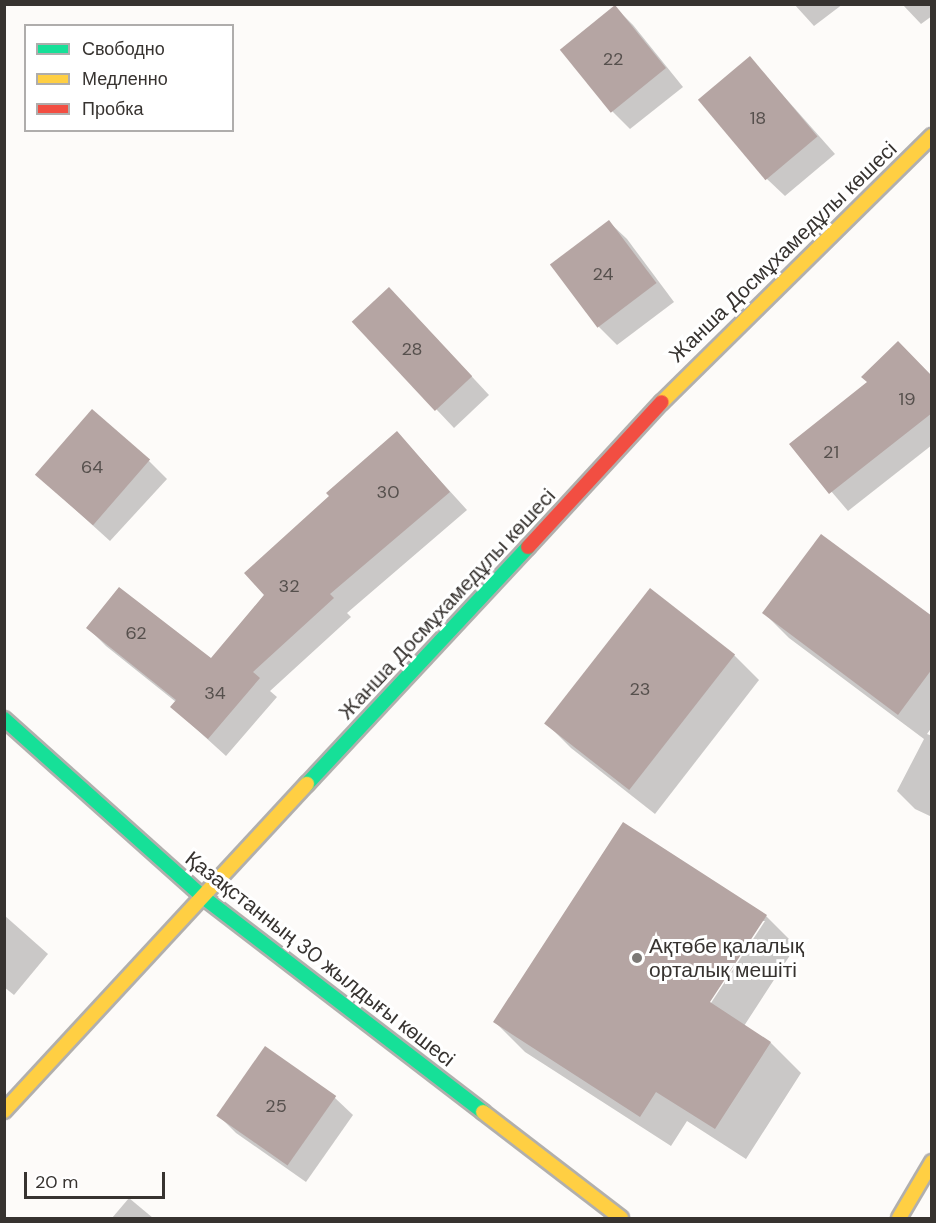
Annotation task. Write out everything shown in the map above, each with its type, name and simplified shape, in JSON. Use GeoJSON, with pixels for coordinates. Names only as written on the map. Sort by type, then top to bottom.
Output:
{"type":"FeatureCollection","features":[{"type":"Feature","properties":{"kind":"street","name":"Жанша Досмұхамедұлы көшесі"},"geometry":{"type":"LineString","coordinates":[[4,1111],[685,377],[932,136]]}},
{"type":"Feature","properties":{"kind":"street","name":"Қазақстанның 30 жылдығы көшесі"},"geometry":{"type":"LineString","coordinates":[[4,719],[203,897],[621,1218]]}},
{"type":"Feature","properties":{"kind":"street"},"geometry":{"type":"LineString","coordinates":[[898,1218],[932,1162]]}},
{"type":"Feature","properties":{"kind":"building"},"geometry":{"type":"Polygon","coordinates":[[[615,5],[666,68],[611,113],[560,50],[615,5]]]}},
{"type":"Feature","properties":{"kind":"building"},"geometry":{"type":"Polygon","coordinates":[[[750,56],[817,136],[765,180],[698,100],[750,56]]]}},
{"type":"Feature","properties":{"kind":"building"},"geometry":{"type":"Polygon","coordinates":[[[609,220],[657,283],[597,328],[550,265],[609,220]]]}},
{"type":"Feature","properties":{"kind":"building"},"geometry":{"type":"Polygon","coordinates":[[[389,287],[472,376],[435,411],[352,322],[389,287]]]}},
{"type":"Feature","properties":{"kind":"building"},"geometry":{"type":"Polygon","coordinates":[[[898,341],[932,376],[932,413],[829,494],[789,444],[867,382],[861,377],[898,341]]]}},
{"type":"Feature","properties":{"kind":"building"},"geometry":{"type":"Polygon","coordinates":[[[92,409],[150,460],[93,525],[35,475],[92,409]]]}},
{"type":"Feature","properties":{"kind":"building"},"geometry":{"type":"Polygon","coordinates":[[[397,431],[450,492],[330,594],[334,598],[253,672],[260,678],[208,739],[170,707],[176,700],[86,628],[119,587],[211,658],[264,595],[244,573],[329,496],[326,493],[397,431]]]}},
{"type":"Feature","properties":{"kind":"building"},"geometry":{"type":"Polygon","coordinates":[[[821,534],[932,616],[932,669],[898,715],[762,613],[821,534]]]}},
{"type":"Feature","properties":{"kind":"building"},"geometry":{"type":"Polygon","coordinates":[[[650,588],[735,654],[629,790],[544,724],[650,588]]]}},
{"type":"Feature","properties":{"kind":"building","name":"Ақтөбе қалалық орталық мешіті"},"geometry":{"type":"Polygon","coordinates":[[[623,822],[767,915],[710,1002],[771,1042],[715,1129],[656,1092],[640,1117],[493,1022],[623,822]]]}},
{"type":"Feature","properties":{"kind":"building"},"geometry":{"type":"Polygon","coordinates":[[[265,1046],[336,1096],[288,1166],[216,1116],[265,1046]]]}},
{"type":"Feature","properties":{"kind":"traffic: fast"},"geometry":{"type":"LineString","coordinates":[[307,784],[528,547]]}},
{"type":"Feature","properties":{"kind":"traffic: fast"},"geometry":{"type":"LineString","coordinates":[[4,719],[203,897],[483,1112]]}},
{"type":"Feature","properties":{"kind":"traffic: slow"},"geometry":{"type":"LineString","coordinates":[[662,402],[932,136]]}},
{"type":"Feature","properties":{"kind":"traffic: slow"},"geometry":{"type":"LineString","coordinates":[[4,1111],[307,784]]}},
{"type":"Feature","properties":{"kind":"traffic: slow"},"geometry":{"type":"LineString","coordinates":[[483,1112],[621,1218]]}},
{"type":"Feature","properties":{"kind":"traffic: slow"},"geometry":{"type":"LineString","coordinates":[[899,1218],[932,1162]]}},
{"type":"Feature","properties":{"kind":"traffic: jam"},"geometry":{"type":"LineString","coordinates":[[528,547],[662,402]]}},
{"type":"Feature","properties":{"kind":"place","name":"Ақтөбе қалалық орталық мешіті"},"geometry":{"type":"Point","coordinates":[637,958]}}]}
